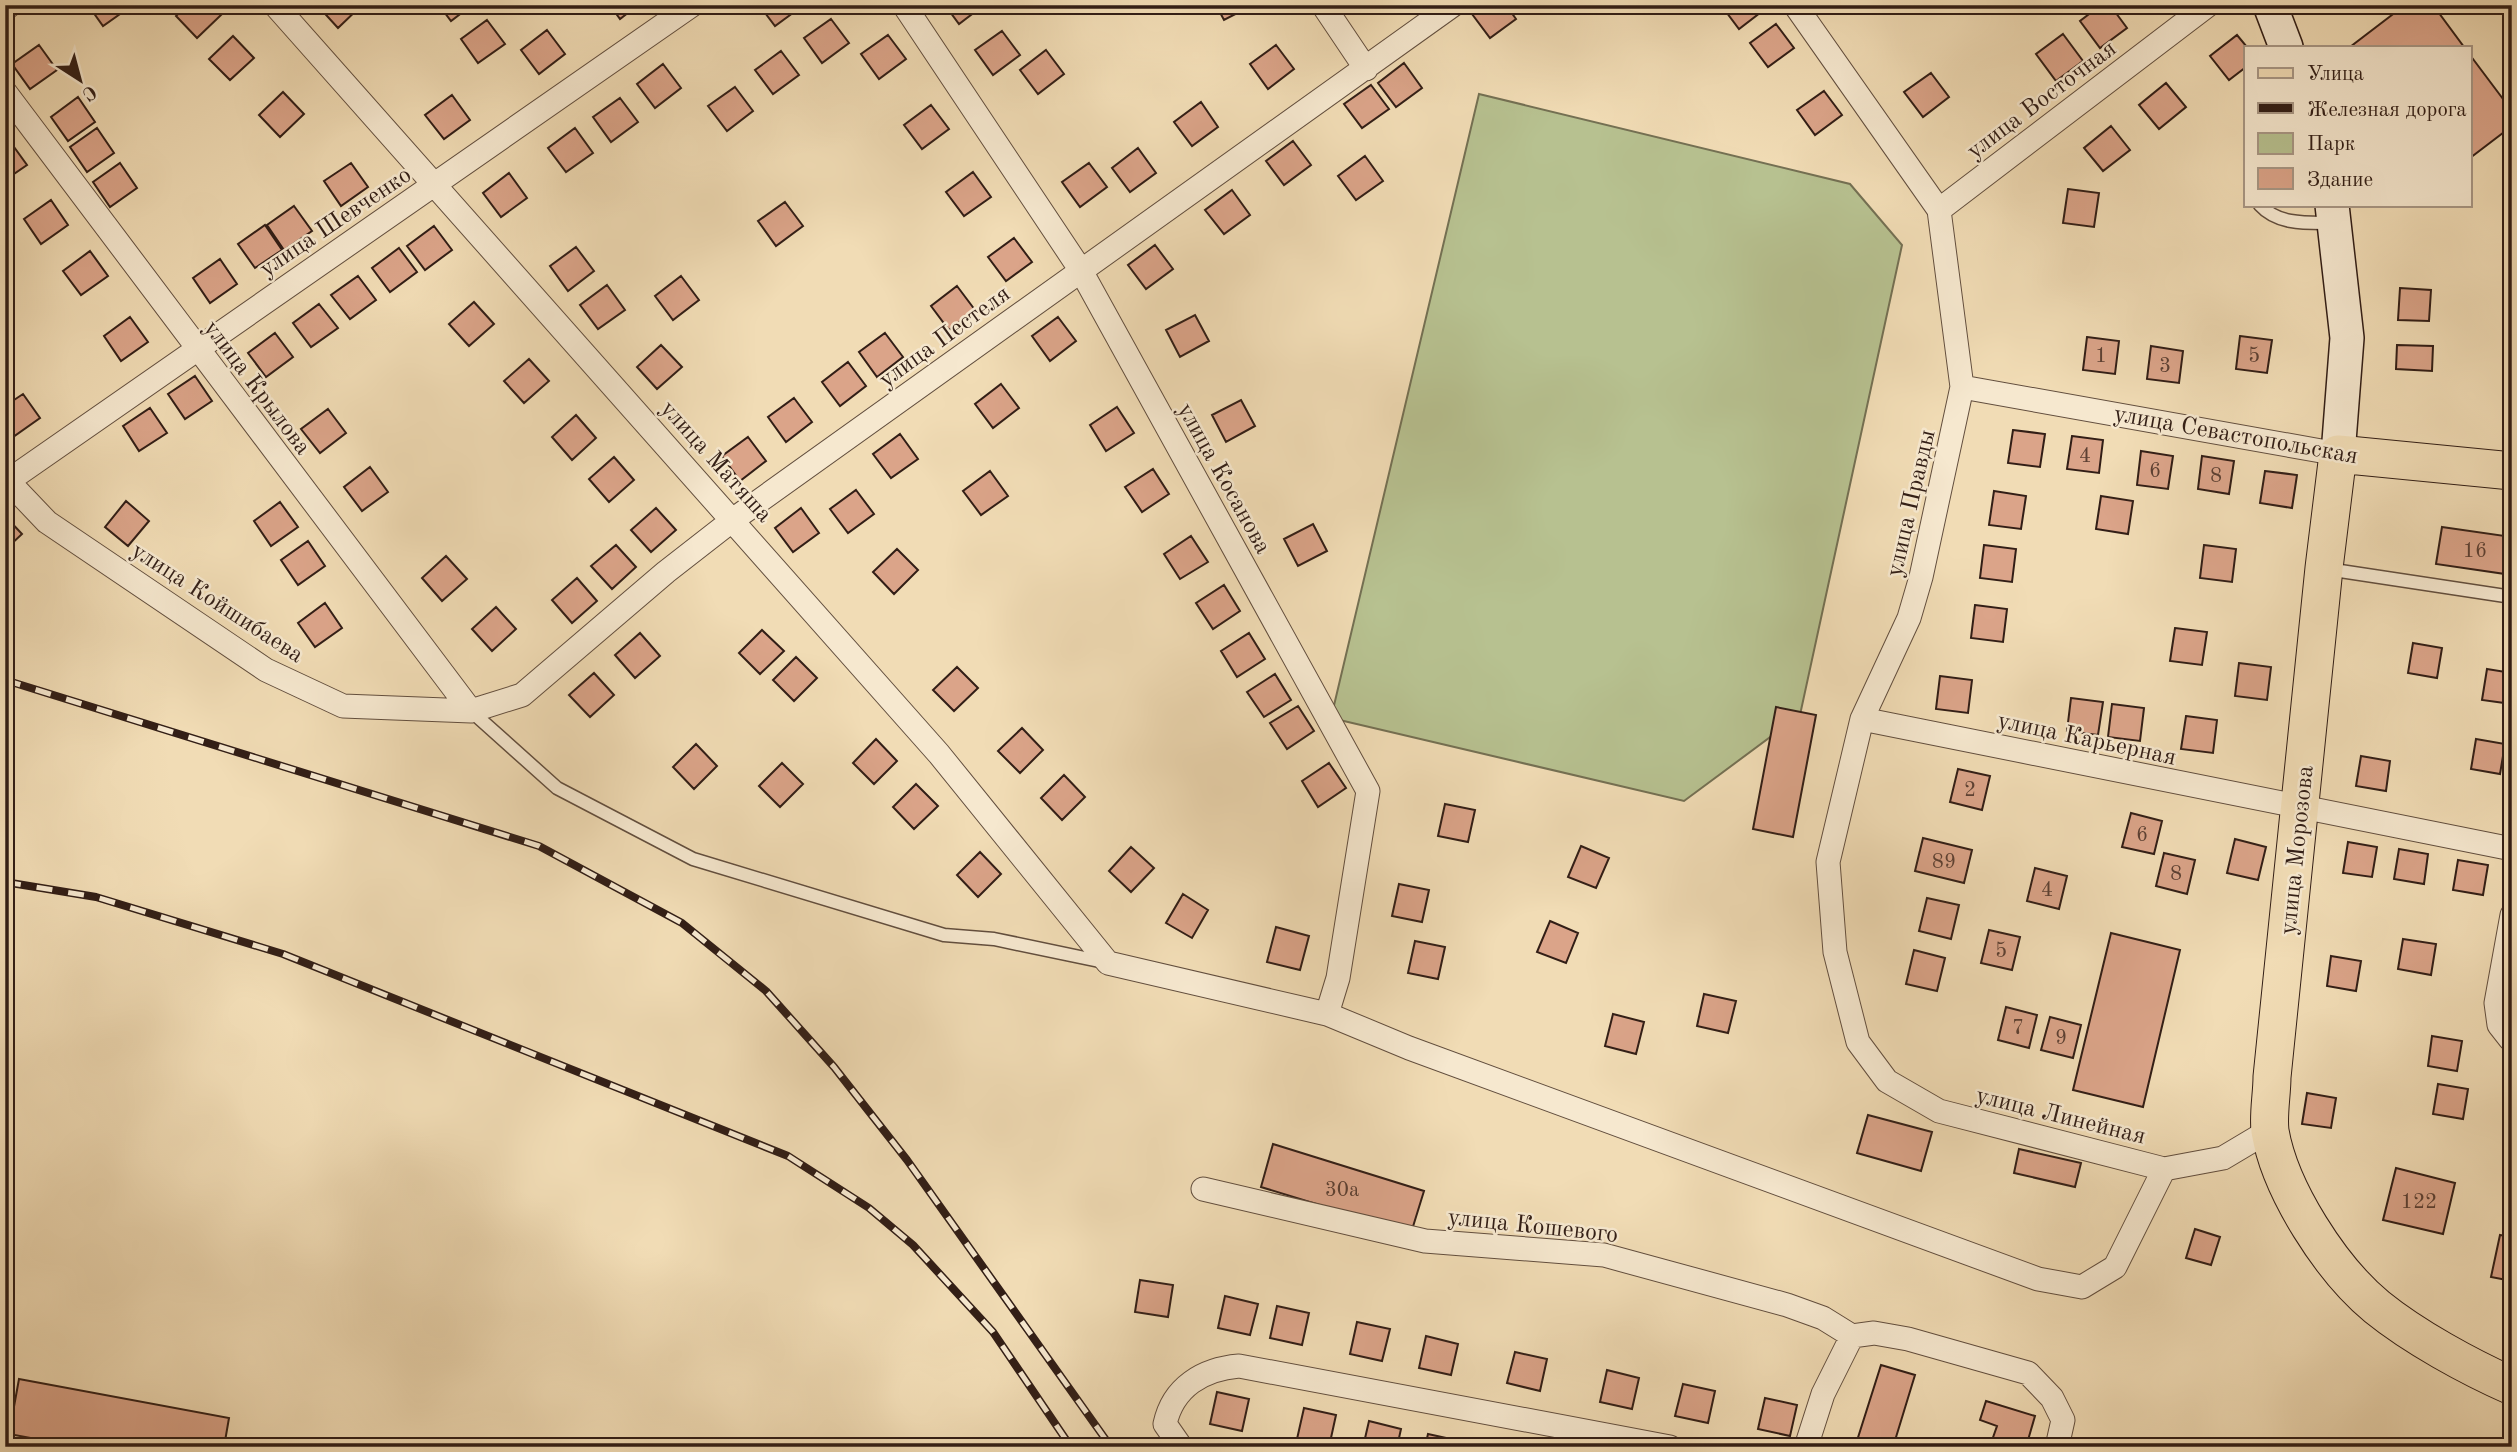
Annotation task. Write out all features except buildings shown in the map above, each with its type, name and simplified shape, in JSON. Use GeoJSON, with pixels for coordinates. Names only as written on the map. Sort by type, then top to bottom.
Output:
{"type":"FeatureCollection","features":[{"type":"Feature","properties":{"kind":"main road"},"geometry":{"type":"LineString","coordinates":[[2270,5],[2286,46]]}},
{"type":"Feature","properties":{"kind":"main road","name":"улица Морозова"},"geometry":{"type":"LineString","coordinates":[[2334,214],[2347,338],[2338,454],[2323,568],[2272,1077],[2270,1130],[2291,1197],[2342,1269],[2368,1298],[2377,1307],[2474,1370],[2512,1386]]}},
{"type":"Feature","properties":{"kind":"main road","name":"улица Севастопольская"},"geometry":{"type":"LineString","coordinates":[[2338,454],[2512,471]]}},
{"type":"Feature","properties":{"kind":"street"},"geometry":{"type":"LineString","coordinates":[[5,9],[10,5]]}},
{"type":"Feature","properties":{"kind":"street","name":"улица Матяша"},"geometry":{"type":"LineString","coordinates":[[275,5],[734,519],[939,754],[1108,963]]}},
{"type":"Feature","properties":{"kind":"street","name":"улица Шевченко"},"geometry":{"type":"LineString","coordinates":[[6,479],[692,5]]}},
{"type":"Feature","properties":{"kind":"street","name":"улица Косанова"},"geometry":{"type":"LineString","coordinates":[[904,5],[1080,270],[1367,791],[1338,978],[1327,1014]]}},
{"type":"Feature","properties":{"kind":"street"},"geometry":{"type":"LineString","coordinates":[[1323,5],[1366,69]]}},
{"type":"Feature","properties":{"kind":"street","name":"улица Пестеля"},"geometry":{"type":"LineString","coordinates":[[471,711],[522,695],[666,572],[734,519],[1453,5]]}},
{"type":"Feature","properties":{"kind":"street","name":"улица Правды"},"geometry":{"type":"LineString","coordinates":[[1795,5],[1939,210],[1962,387],[1909,618],[1863,719],[1828,862],[1835,952],[1858,1042]]}},
{"type":"Feature","properties":{"kind":"street","name":"улица Восточная"},"geometry":{"type":"LineString","coordinates":[[1939,210],[2208,5]]}},
{"type":"Feature","properties":{"kind":"street","name":"улица Крылова"},"geometry":{"type":"LineString","coordinates":[[5,92],[471,711]]}},
{"type":"Feature","properties":{"kind":"street","name":"улица Севастопольская"},"geometry":{"type":"LineString","coordinates":[[1962,387],[2338,454]]}},
{"type":"Feature","properties":{"kind":"street","name":"улица Койшибаева"},"geometry":{"type":"LineString","coordinates":[[6,479],[47,522],[266,670],[343,706],[471,711]]}},
{"type":"Feature","properties":{"kind":"street","name":"улица Карьерная"},"geometry":{"type":"LineString","coordinates":[[1863,719],[2300,809],[2512,849]]}},
{"type":"Feature","properties":{"kind":"street"},"geometry":{"type":"LineString","coordinates":[[2511,1040],[2499,1025],[2496,1003],[2512,915]]}},
{"type":"Feature","properties":{"kind":"street"},"geometry":{"type":"LineString","coordinates":[[1108,963],[1327,1014],[1409,1048],[2038,1279],[2082,1287],[2115,1267],[2164,1169]]}},
{"type":"Feature","properties":{"kind":"street","name":"улица Линейная"},"geometry":{"type":"LineString","coordinates":[[1858,1042],[1887,1081],[1939,1111],[2164,1169],[2223,1158],[2270,1130]]}},
{"type":"Feature","properties":{"kind":"street","name":"улица Кошевого"},"geometry":{"type":"LineString","coordinates":[[1203,1189],[1425,1241],[1604,1255],[1787,1305],[1823,1318],[1852,1336]]}},
{"type":"Feature","properties":{"kind":"street"},"geometry":{"type":"LineString","coordinates":[[1805,1447],[1823,1394],[1852,1336],[1874,1333],[1908,1339],[2028,1373],[2052,1398],[2063,1420],[2057,1447]]}},
{"type":"Feature","properties":{"kind":"street"},"geometry":{"type":"LineString","coordinates":[[1181,1447],[1166,1424],[1169,1405],[1184,1387],[1214,1368],[1239,1366],[1670,1447]]}},
{"type":"Feature","properties":{"kind":"lane"},"geometry":{"type":"LineString","coordinates":[[2261,206],[2267,212],[2295,223],[2334,214]]}},
{"type":"Feature","properties":{"kind":"lane"},"geometry":{"type":"LineString","coordinates":[[2323,568],[2512,597]]}},
{"type":"Feature","properties":{"kind":"lane"},"geometry":{"type":"LineString","coordinates":[[471,711],[557,788],[693,859],[944,935],[994,939],[1108,963]]}},
{"type":"Feature","properties":{"kind":"green space"},"geometry":{"type":"Polygon","coordinates":[[[1479,94],[1850,184],[1902,245],[1800,715],[1684,801],[1331,718],[1479,94]]]}},
{"type":"Feature","properties":{"kind":"railway"},"geometry":{"type":"LineString","coordinates":[[5,680],[539,846],[682,923],[766,991],[834,1067],[907,1160],[1111,1447]]}},
{"type":"Feature","properties":{"kind":"railway"},"geometry":{"type":"LineString","coordinates":[[5,882],[96,897],[283,954],[788,1156],[869,1208],[913,1245],[993,1332],[1071,1447]]}}]}
